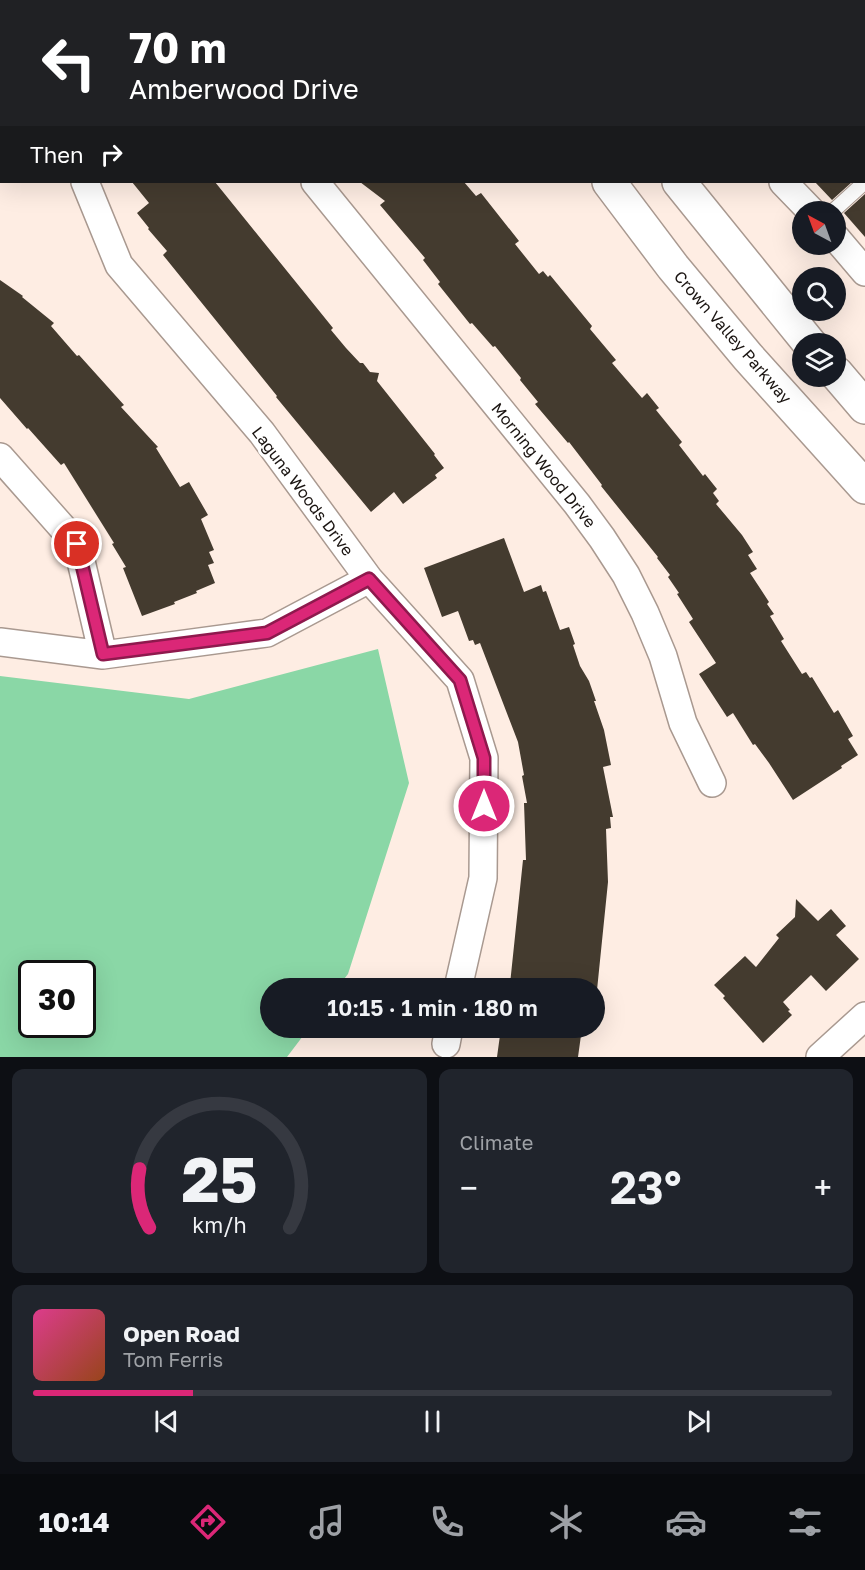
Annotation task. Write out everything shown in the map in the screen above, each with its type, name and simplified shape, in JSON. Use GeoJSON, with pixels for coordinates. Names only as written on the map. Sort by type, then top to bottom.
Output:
{"type":"FeatureCollection","features":[{"type":"Feature","properties":{"kind":"main road","name":"Crown Valley Parkway"},"geometry":{"type":"LineString","coordinates":[[610,183],[673,267],[748,357],[865,486]]}},
{"type":"Feature","properties":{"kind":"main road"},"geometry":{"type":"LineString","coordinates":[[680,183],[801,333]]}},
{"type":"Feature","properties":{"kind":"main road"},"geometry":{"type":"LineString","coordinates":[[846,385],[865,407]]}},
{"type":"Feature","properties":{"kind":"street","name":"Laguna Woods Drive"},"geometry":{"type":"LineString","coordinates":[[85,183],[119,265],[261,433],[369,579],[460,680],[484,758],[483,878],[460,978]]}},
{"type":"Feature","properties":{"kind":"street","name":"Morning Wood Drive"},"geometry":{"type":"LineString","coordinates":[[316,183],[577,504],[602,538],[626,575],[645,613],[663,656],[683,723],[712,783]]}},
{"type":"Feature","properties":{"kind":"street"},"geometry":{"type":"LineString","coordinates":[[784,183],[801,201]]}},
{"type":"Feature","properties":{"kind":"street"},"geometry":{"type":"LineString","coordinates":[[846,250],[865,272]]}},
{"type":"Feature","properties":{"kind":"street"},"geometry":{"type":"LineString","coordinates":[[0,457],[77,544],[103,654]]}},
{"type":"Feature","properties":{"kind":"street"},"geometry":{"type":"LineString","coordinates":[[0,642],[103,654],[267,633],[369,579]]}},
{"type":"Feature","properties":{"kind":"street"},"geometry":{"type":"LineString","coordinates":[[820,1057],[865,1016]]}},
{"type":"Feature","properties":{"kind":"lane"},"geometry":{"type":"LineString","coordinates":[[844,201],[864,183]]}},
{"type":"Feature","properties":{"kind":"green space"},"geometry":{"type":"Polygon","coordinates":[[[378,649],[409,783],[348,974],[345,978],[260,978],[260,1038],[301,1038],[287,1057],[0,1057],[0,676],[189,699],[378,649]]]}},
{"type":"Feature","properties":{"kind":"building"},"geometry":{"type":"Polygon","coordinates":[[[133,183],[216,183],[333,328],[331,330],[346,348],[370,372],[379,373],[377,381],[444,468],[435,475],[437,478],[403,504],[394,492],[371,512],[163,255],[167,251],[137,213],[149,203],[133,183]]]}},
{"type":"Feature","properties":{"kind":"building"},"geometry":{"type":"Polygon","coordinates":[[[361,183],[465,183],[476,196],[481,193],[519,241],[515,244],[539,274],[543,271],[548,277],[550,275],[592,326],[590,329],[616,360],[612,363],[642,398],[647,393],[659,408],[656,410],[682,442],[679,445],[703,476],[705,474],[717,489],[713,493],[719,501],[716,504],[753,552],[748,555],[757,569],[750,573],[769,602],[767,604],[774,614],[770,616],[784,639],[781,641],[802,674],[806,672],[810,678],[812,677],[834,713],[838,710],[853,736],[848,739],[858,755],[793,800],[733,713],[727,717],[699,674],[716,663],[689,622],[693,619],[658,557],[569,442],[535,404],[538,402],[520,380],[521,378],[495,346],[493,347],[472,323],[470,324],[438,284],[440,282],[423,260],[425,258],[380,205],[385,201],[361,183]]]}},
{"type":"Feature","properties":{"kind":"building"},"geometry":{"type":"Polygon","coordinates":[[[816,183],[851,183],[832,200],[816,183]]]}},
{"type":"Feature","properties":{"kind":"building"},"geometry":{"type":"Polygon","coordinates":[[[865,194],[865,237],[846,215],[846,211],[865,194]]]}},
{"type":"Feature","properties":{"kind":"building"},"geometry":{"type":"Polygon","coordinates":[[[0,280],[23,296],[54,323],[51,326],[124,405],[121,407],[158,447],[156,448],[180,487],[189,482],[208,515],[201,519],[214,550],[209,552],[214,563],[208,565],[215,583],[174,602],[175,604],[142,616],[123,568],[126,567],[112,544],[114,543],[64,463],[61,465],[0,398],[0,280]]]}},
{"type":"Feature","properties":{"kind":"building"},"geometry":{"type":"Polygon","coordinates":[[[504,538],[524,592],[541,585],[543,592],[546,591],[560,630],[569,627],[580,666],[589,681],[596,701],[594,701],[604,730],[611,765],[603,767],[613,817],[610,817],[611,828],[606,829],[608,882],[598,978],[511,978],[523,860],[526,860],[524,803],[527,803],[518,742],[480,643],[475,645],[473,640],[469,641],[458,611],[442,617],[424,568],[504,538]]]}},
{"type":"Feature","properties":{"kind":"building"},"geometry":{"type":"Polygon","coordinates":[[[796,899],[818,921],[831,909],[846,926],[836,935],[859,959],[826,991],[811,975],[783,1002],[792,1015],[763,1043],[714,985],[745,956],[756,967],[779,938],[776,935],[795,917],[796,899]]]}},
{"type":"Feature","properties":{"kind":"building"},"geometry":{"type":"Polygon","coordinates":[[[500,1038],[581,1038],[578,1057],[497,1057],[500,1038]]]}},
{"type":"Feature","properties":{"kind":"route"},"geometry":{"type":"LineString","coordinates":[[77,544],[103,654],[267,633],[369,579],[460,680],[484,758],[484,806]]}}]}
